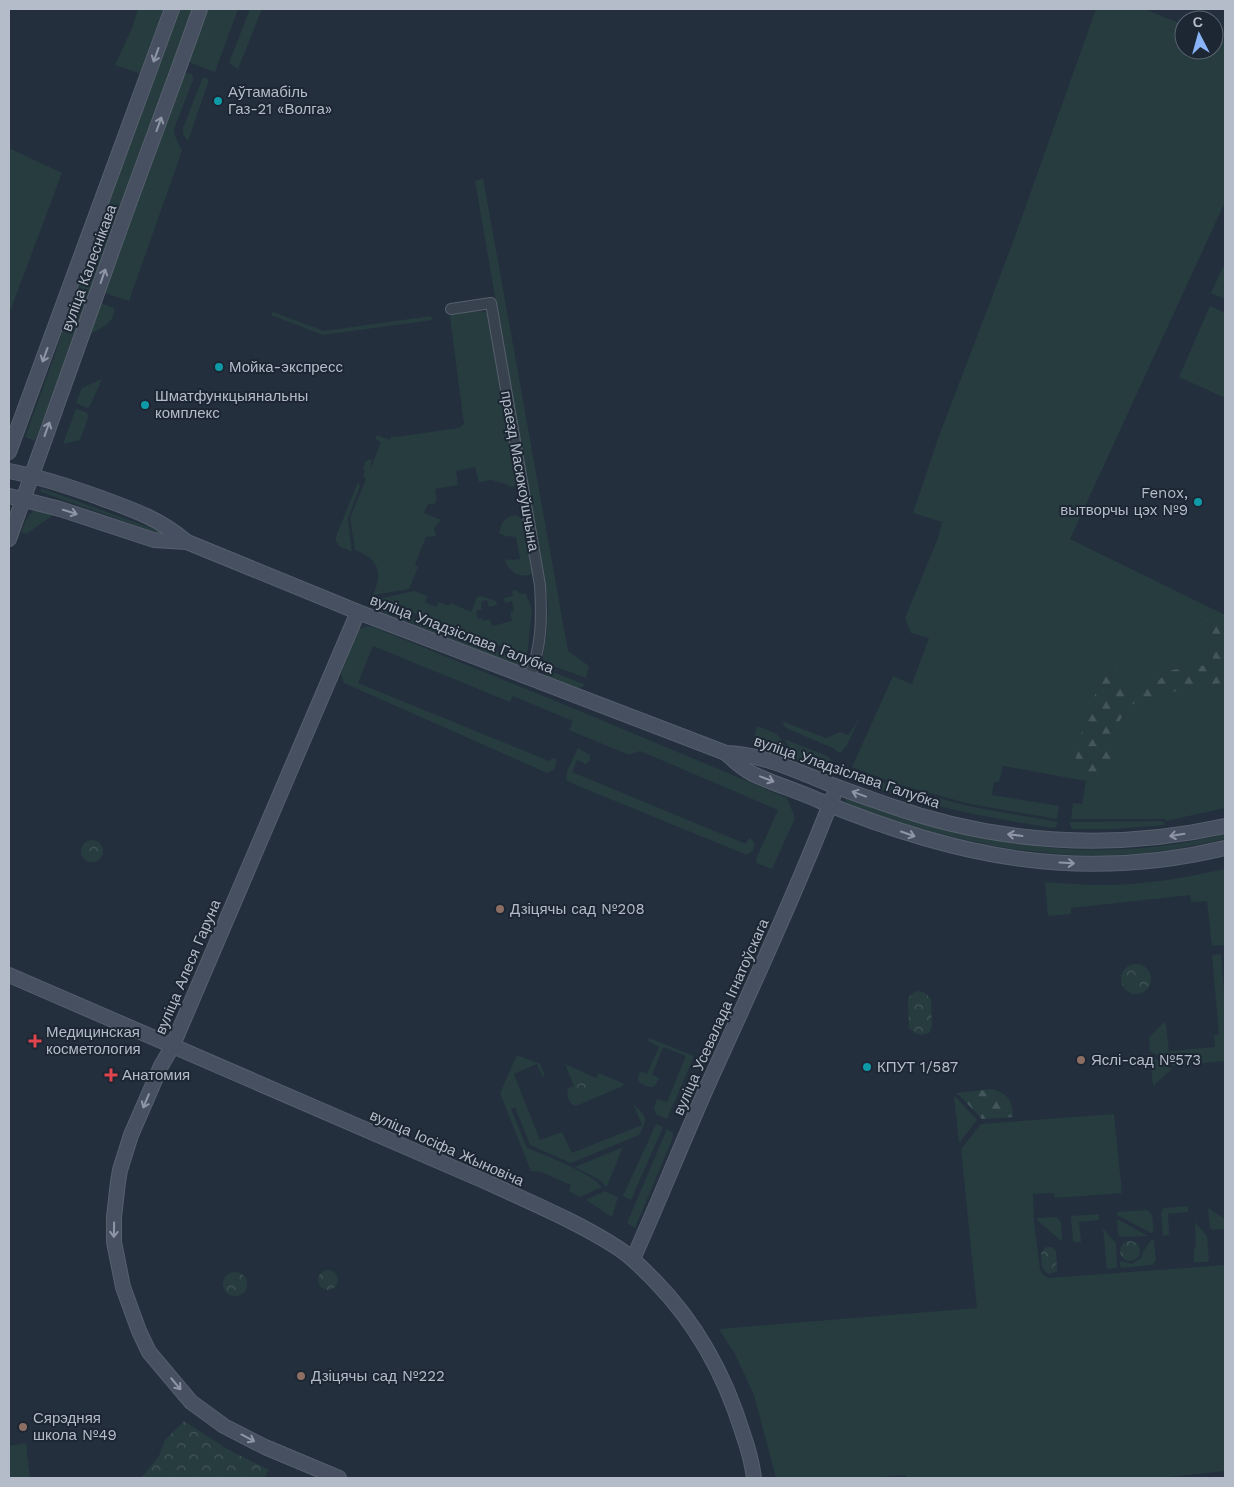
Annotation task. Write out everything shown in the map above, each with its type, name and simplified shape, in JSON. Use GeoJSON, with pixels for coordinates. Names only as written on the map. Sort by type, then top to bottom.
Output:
{"type":"FeatureCollection","features":[{"type":"Feature","properties":{"kind":"main road","name":"вуліца Калеснікава"},"geometry":{"type":"LineString","coordinates":[[9,452],[172,9]]}},
{"type":"Feature","properties":{"kind":"main road","name":"вуліца Калеснікава"},"geometry":{"type":"LineString","coordinates":[[9,539],[106,265],[200,9]]}},
{"type":"Feature","properties":{"kind":"main road","name":"вуліца Уладзіслава Галубка"},"geometry":{"type":"LineString","coordinates":[[9,471],[32,475],[132,509],[166,526],[186,542],[358,612],[726,753],[760,757],[893,807],[945,822],[992,832],[1061,840],[1119,841],[1171,836],[1225,826]]}},
{"type":"Feature","properties":{"kind":"main road","name":"вуліца Уладзіслава Галубка"},"geometry":{"type":"LineString","coordinates":[[9,496],[88,517],[154,540],[186,542]]}},
{"type":"Feature","properties":{"kind":"main road","name":"вуліца Алеся Гаруна"},"geometry":{"type":"LineString","coordinates":[[338,1478],[265,1448],[224,1426],[192,1402],[149,1352],[123,1287],[114,1242],[114,1217],[120,1170],[131,1135],[161,1066],[172,1046],[358,612]]}},
{"type":"Feature","properties":{"kind":"main road","name":"вуліца Уладзіслава Галубка"},"geometry":{"type":"LineString","coordinates":[[726,753],[752,774],[887,826],[928,840],[972,851],[1036,861],[1078,864],[1126,864],[1179,858],[1225,848]]}},
{"type":"Feature","properties":{"kind":"main road","name":"вуліца Усевалада Ігнатоўскага"},"geometry":{"type":"LineString","coordinates":[[633,1259],[695,1114],[778,929],[830,805],[836,786]]}},
{"type":"Feature","properties":{"kind":"main road","name":"вуліца Іосіфа Жыновіча"},"geometry":{"type":"LineString","coordinates":[[9,975],[548,1210],[611,1244],[633,1259],[670,1297],[712,1357],[734,1406],[754,1478]]}},
{"type":"Feature","properties":{"kind":"street","name":"праезд Масюкоўшчына"},"geometry":{"type":"LineString","coordinates":[[451,309],[491,303],[540,585],[540,636],[535,662],[529,678]]}},
{"type":"Feature","properties":{"kind":"green space"},"geometry":{"type":"Polygon","coordinates":[[[138,9],[166,9],[141,74],[115,65],[132,28],[138,9]]]}},
{"type":"Feature","properties":{"kind":"green space"},"geometry":{"type":"Polygon","coordinates":[[[179,9],[195,9],[35,441],[25,437],[72,300],[179,9]]]}},
{"type":"Feature","properties":{"kind":"green space"},"geometry":{"type":"Polygon","coordinates":[[[207,9],[238,9],[215,72],[191,63],[190,60],[207,9]]]}},
{"type":"Feature","properties":{"kind":"green space"},"geometry":{"type":"Polygon","coordinates":[[[250,9],[262,9],[238,69],[229,63],[250,9]]]}},
{"type":"Feature","properties":{"kind":"green space"},"geometry":{"type":"Polygon","coordinates":[[[1096,9],[1144,9],[1174,21],[1174,60],[1224,60],[1225,42],[1225,202],[1070,539],[1225,615],[1225,808],[1166,821],[1165,819],[1071,819],[1073,803],[1082,804],[1086,781],[1003,766],[999,782],[994,782],[992,795],[1059,806],[1057,819],[970,804],[897,784],[852,767],[893,676],[912,684],[929,638],[911,633],[905,618],[938,538],[942,522],[913,513],[939,436],[1013,242],[1096,9]]]}},
{"type":"Feature","properties":{"kind":"green space"},"geometry":{"type":"Polygon","coordinates":[[[186,73],[192,74],[193,80],[174,129],[182,151],[129,301],[108,294],[105,292],[105,288],[182,76],[186,73]]]}},
{"type":"Feature","properties":{"kind":"green space"},"geometry":{"type":"Polygon","coordinates":[[[203,77],[209,80],[188,141],[183,134],[183,128],[203,77]]]}},
{"type":"Feature","properties":{"kind":"green space"},"geometry":{"type":"Polygon","coordinates":[[[9,148],[62,173],[9,314],[9,148]]]}},
{"type":"Feature","properties":{"kind":"green space"},"geometry":{"type":"Polygon","coordinates":[[[483,178],[568,651],[589,666],[586,678],[542,662],[547,630],[548,602],[475,181],[483,178]]]}},
{"type":"Feature","properties":{"kind":"green space"},"geometry":{"type":"Polygon","coordinates":[[[1225,263],[1225,299],[1211,293],[1225,263]]]}},
{"type":"Feature","properties":{"kind":"green space"},"geometry":{"type":"Polygon","coordinates":[[[101,303],[114,308],[114,313],[110,321],[89,335],[101,303]]]}},
{"type":"Feature","properties":{"kind":"green space"},"geometry":{"type":"Polygon","coordinates":[[[1210,306],[1225,313],[1225,398],[1179,377],[1210,306]]]}},
{"type":"Feature","properties":{"kind":"green space"},"geometry":{"type":"Polygon","coordinates":[[[481,311],[489,315],[517,480],[515,486],[510,487],[509,485],[491,480],[479,482],[475,467],[456,471],[458,485],[435,489],[437,499],[434,504],[428,504],[424,513],[441,520],[434,528],[436,536],[426,537],[415,564],[418,567],[409,589],[373,595],[378,579],[377,567],[369,558],[355,550],[350,518],[366,479],[363,477],[365,462],[369,459],[372,460],[370,470],[381,442],[375,439],[377,435],[390,440],[392,436],[459,428],[464,424],[450,317],[454,313],[481,311]]]}},
{"type":"Feature","properties":{"kind":"green space"},"geometry":{"type":"Polygon","coordinates":[[[273,312],[324,331],[431,316],[432,320],[323,335],[271,315],[273,312]]]}},
{"type":"Feature","properties":{"kind":"green space"},"geometry":{"type":"Polygon","coordinates":[[[102,379],[90,406],[87,408],[76,403],[82,388],[102,379]]]}},
{"type":"Feature","properties":{"kind":"green space"},"geometry":{"type":"Polygon","coordinates":[[[76,409],[86,412],[88,415],[80,440],[63,444],[76,409]]]}},
{"type":"Feature","properties":{"kind":"green space"},"geometry":{"type":"Polygon","coordinates":[[[358,482],[360,486],[348,518],[352,552],[339,546],[336,537],[358,482]]]}},
{"type":"Feature","properties":{"kind":"green space"},"geometry":{"type":"Polygon","coordinates":[[[43,489],[170,535],[167,536],[41,492],[40,490],[43,489]]]}},
{"type":"Feature","properties":{"kind":"green space"},"geometry":{"type":"Polygon","coordinates":[[[38,508],[55,509],[52,516],[26,534],[21,532],[29,515],[38,508]]]}},
{"type":"Feature","properties":{"kind":"green space"},"geometry":{"type":"Polygon","coordinates":[[[516,515],[523,520],[533,571],[531,574],[518,575],[514,573],[508,567],[505,559],[520,559],[516,537],[505,536],[499,533],[504,521],[516,515]]]}},
{"type":"Feature","properties":{"kind":"green space"},"geometry":{"type":"Polygon","coordinates":[[[517,590],[518,593],[526,594],[532,610],[527,656],[377,599],[415,591],[427,596],[425,602],[436,607],[439,602],[449,606],[451,603],[471,612],[477,597],[481,596],[496,601],[497,605],[489,607],[487,600],[481,602],[482,609],[476,611],[478,619],[483,618],[483,621],[490,619],[492,626],[512,621],[510,612],[514,611],[512,601],[505,603],[504,598],[513,596],[512,591],[517,590]]]}},
{"type":"Feature","properties":{"kind":"green space"},"geometry":{"type":"Polygon","coordinates":[[[371,601],[530,664],[527,667],[522,667],[378,610],[373,607],[371,601]]]}},
{"type":"Feature","properties":{"kind":"green space"},"geometry":{"type":"Polygon","coordinates":[[[1213,609],[1225,615],[1225,683],[1190,686],[1157,698],[1143,699],[1129,706],[1113,731],[1115,762],[1094,777],[1074,768],[1086,718],[1107,670],[1115,670],[1125,677],[1127,690],[1152,685],[1172,670],[1206,665],[1213,661],[1213,643],[1208,633],[1206,620],[1213,609]]]}},
{"type":"Feature","properties":{"kind":"green space"},"geometry":{"type":"Polygon","coordinates":[[[366,626],[373,627],[575,709],[787,798],[795,818],[772,869],[757,863],[756,859],[778,810],[640,751],[627,754],[569,730],[573,721],[513,696],[510,702],[373,646],[358,683],[549,761],[553,758],[557,760],[554,770],[547,773],[344,683],[341,674],[357,630],[366,626]]]}},
{"type":"Feature","properties":{"kind":"green space"},"geometry":{"type":"Polygon","coordinates":[[[543,668],[586,685],[575,689],[561,684],[547,676],[543,668]]]}},
{"type":"Feature","properties":{"kind":"green space"},"geometry":{"type":"Polygon","coordinates":[[[861,715],[847,745],[841,752],[788,729],[782,721],[826,738],[840,732],[848,735],[861,715]]]}},
{"type":"Feature","properties":{"kind":"green space"},"geometry":{"type":"Polygon","coordinates":[[[757,726],[775,733],[791,755],[783,753],[778,757],[752,746],[757,726]]]}},
{"type":"Feature","properties":{"kind":"green space"},"geometry":{"type":"Polygon","coordinates":[[[784,739],[827,756],[832,761],[808,767],[799,763],[784,739]]]}},
{"type":"Feature","properties":{"kind":"green space"},"geometry":{"type":"Polygon","coordinates":[[[578,748],[590,755],[590,759],[586,764],[577,760],[572,772],[746,844],[749,838],[755,846],[747,855],[566,780],[567,771],[578,748]]]}},
{"type":"Feature","properties":{"kind":"green space"},"geometry":{"type":"Polygon","coordinates":[[[848,770],[899,788],[973,807],[1058,822],[1056,827],[1052,828],[941,807],[856,781],[850,777],[848,770]]]}},
{"type":"Feature","properties":{"kind":"green space"},"geometry":{"type":"Polygon","coordinates":[[[848,798],[941,828],[987,839],[1034,846],[1081,850],[1128,849],[1176,844],[1225,834],[1225,839],[1171,850],[1144,853],[1066,855],[990,845],[941,834],[870,813],[845,801],[848,798]]]}},
{"type":"Feature","properties":{"kind":"green space"},"geometry":{"type":"Polygon","coordinates":[[[1163,821],[1165,825],[1115,829],[1072,829],[1069,822],[1163,821]]]}},
{"type":"Feature","properties":{"kind":"green space"},"geometry":{"type":"Polygon","coordinates":[[[92,840],[100,843],[103,851],[100,859],[92,862],[84,859],[81,851],[84,843],[92,840]]]}},
{"type":"Feature","properties":{"kind":"green space"},"geometry":{"type":"Polygon","coordinates":[[[1225,869],[1225,945],[1212,946],[1207,901],[1191,902],[1190,895],[1071,908],[1071,914],[1048,916],[1045,882],[1095,885],[1133,884],[1225,869]]]}},
{"type":"Feature","properties":{"kind":"green space"},"geometry":{"type":"Polygon","coordinates":[[[1221,954],[1225,1003],[1225,1061],[1175,1066],[1150,1051],[1149,1038],[1164,1022],[1169,1051],[1215,1047],[1214,1035],[1219,1035],[1212,955],[1221,954]]]}},
{"type":"Feature","properties":{"kind":"green space"},"geometry":{"type":"Polygon","coordinates":[[[1136,964],[1147,968],[1151,979],[1147,990],[1136,994],[1125,990],[1121,979],[1125,968],[1136,964]]]}},
{"type":"Feature","properties":{"kind":"green space"},"geometry":{"type":"Polygon","coordinates":[[[917,991],[925,993],[931,999],[932,1026],[929,1033],[922,1035],[915,1033],[909,1028],[908,1001],[910,995],[917,991]]]}},
{"type":"Feature","properties":{"kind":"green space"},"geometry":{"type":"Polygon","coordinates":[[[649,1038],[694,1056],[667,1119],[656,1114],[654,1109],[657,1099],[667,1102],[686,1056],[663,1047],[652,1075],[659,1078],[653,1087],[646,1086],[639,1082],[640,1071],[647,1074],[659,1047],[648,1041],[649,1038]]]}},
{"type":"Feature","properties":{"kind":"green space"},"geometry":{"type":"Polygon","coordinates":[[[517,1055],[540,1064],[545,1076],[543,1077],[537,1064],[514,1074],[540,1140],[562,1132],[572,1153],[642,1125],[633,1104],[644,1115],[644,1125],[639,1135],[571,1163],[530,1145],[515,1107],[511,1109],[527,1148],[578,1170],[602,1187],[580,1197],[569,1191],[571,1185],[541,1172],[531,1171],[500,1093],[517,1055]]]}},
{"type":"Feature","properties":{"kind":"green space"},"geometry":{"type":"Polygon","coordinates":[[[1150,1055],[1172,1069],[1153,1086],[1150,1055]]]}},
{"type":"Feature","properties":{"kind":"green space"},"geometry":{"type":"Polygon","coordinates":[[[565,1064],[596,1078],[599,1073],[624,1084],[576,1106],[573,1105],[567,1093],[568,1088],[574,1086],[565,1064]]]}},
{"type":"Feature","properties":{"kind":"green space"},"geometry":{"type":"Polygon","coordinates":[[[596,1078],[601,1090],[580,1097],[575,1085],[596,1078]]]}},
{"type":"Feature","properties":{"kind":"green space"},"geometry":{"type":"Polygon","coordinates":[[[993,1089],[1009,1099],[1013,1117],[982,1119],[957,1093],[993,1089]]]}},
{"type":"Feature","properties":{"kind":"green space"},"geometry":{"type":"Polygon","coordinates":[[[954,1095],[977,1120],[959,1143],[954,1095]]]}},
{"type":"Feature","properties":{"kind":"green space"},"geometry":{"type":"Polygon","coordinates":[[[1114,1114],[1122,1193],[1055,1198],[1054,1193],[1033,1194],[1034,1223],[1040,1270],[1044,1276],[1050,1278],[1225,1265],[1225,1471],[1160,1478],[909,1478],[904,1475],[867,1478],[776,1478],[754,1395],[735,1354],[719,1329],[977,1308],[961,1149],[981,1124],[1114,1114]]]}},
{"type":"Feature","properties":{"kind":"green space"},"geometry":{"type":"Polygon","coordinates":[[[656,1124],[663,1127],[631,1200],[623,1196],[656,1124]]]}},
{"type":"Feature","properties":{"kind":"green space"},"geometry":{"type":"Polygon","coordinates":[[[667,1129],[673,1133],[672,1140],[635,1228],[627,1223],[667,1129]]]}},
{"type":"Feature","properties":{"kind":"green space"},"geometry":{"type":"Polygon","coordinates":[[[623,1147],[607,1186],[600,1180],[575,1167],[623,1147]]]}},
{"type":"Feature","properties":{"kind":"green space"},"geometry":{"type":"Polygon","coordinates":[[[605,1191],[618,1197],[612,1217],[586,1200],[605,1191]]]}},
{"type":"Feature","properties":{"kind":"green space"},"geometry":{"type":"Polygon","coordinates":[[[1188,1206],[1188,1212],[1168,1214],[1169,1235],[1163,1236],[1161,1213],[1164,1208],[1188,1206]]]}},
{"type":"Feature","properties":{"kind":"green space"},"geometry":{"type":"Polygon","coordinates":[[[1208,1208],[1225,1219],[1225,1229],[1213,1230],[1210,1228],[1208,1208]]]}},
{"type":"Feature","properties":{"kind":"green space"},"geometry":{"type":"Polygon","coordinates":[[[1147,1210],[1152,1215],[1154,1232],[1151,1233],[1117,1215],[1117,1212],[1147,1210]]]}},
{"type":"Feature","properties":{"kind":"green space"},"geometry":{"type":"Polygon","coordinates":[[[1099,1214],[1099,1220],[1079,1222],[1081,1242],[1073,1242],[1071,1216],[1099,1214]]]}},
{"type":"Feature","properties":{"kind":"green space"},"geometry":{"type":"Polygon","coordinates":[[[1057,1217],[1061,1222],[1062,1240],[1037,1220],[1037,1218],[1057,1217]]]}},
{"type":"Feature","properties":{"kind":"green space"},"geometry":{"type":"Polygon","coordinates":[[[1117,1219],[1148,1236],[1121,1237],[1118,1235],[1117,1219]]]}},
{"type":"Feature","properties":{"kind":"green space"},"geometry":{"type":"Polygon","coordinates":[[[1195,1222],[1207,1236],[1209,1260],[1207,1262],[1194,1262],[1194,1248],[1196,1246],[1195,1222]]]}},
{"type":"Feature","properties":{"kind":"green space"},"geometry":{"type":"Polygon","coordinates":[[[1103,1228],[1116,1243],[1117,1268],[1107,1269],[1103,1228]]]}},
{"type":"Feature","properties":{"kind":"green space"},"geometry":{"type":"Polygon","coordinates":[[[1151,1240],[1154,1240],[1156,1261],[1152,1265],[1121,1268],[1121,1261],[1132,1264],[1141,1258],[1151,1240]]]}},
{"type":"Feature","properties":{"kind":"green space"},"geometry":{"type":"Polygon","coordinates":[[[1130,1241],[1137,1244],[1140,1251],[1137,1258],[1130,1261],[1123,1258],[1120,1251],[1123,1244],[1130,1241]]]}},
{"type":"Feature","properties":{"kind":"green space"},"geometry":{"type":"Polygon","coordinates":[[[1047,1247],[1052,1247],[1056,1251],[1057,1271],[1050,1274],[1045,1271],[1042,1263],[1041,1253],[1047,1247]]]}},
{"type":"Feature","properties":{"kind":"green space"},"geometry":{"type":"Polygon","coordinates":[[[328,1270],[335,1273],[338,1280],[335,1287],[328,1290],[321,1287],[318,1280],[321,1273],[328,1270]]]}},
{"type":"Feature","properties":{"kind":"green space"},"geometry":{"type":"Polygon","coordinates":[[[235,1272],[243,1276],[247,1284],[243,1292],[235,1296],[227,1292],[223,1284],[227,1276],[235,1272]]]}},
{"type":"Feature","properties":{"kind":"green space"},"geometry":{"type":"Polygon","coordinates":[[[184,1421],[227,1449],[269,1470],[264,1478],[141,1478],[159,1456],[165,1440],[184,1421]]]}},
{"type":"Feature","properties":{"kind":"green space"},"geometry":{"type":"Polygon","coordinates":[[[26,1443],[30,1478],[9,1478],[9,1446],[26,1443]]]}},
{"type":"Feature","properties":{"kind":"place","name":"Аўтамабіль Газ-21 «Волга»"},"geometry":{"type":"Point","coordinates":[218,101]}},
{"type":"Feature","properties":{"kind":"place","name":"Мойка-экспресс"},"geometry":{"type":"Point","coordinates":[219,367]}},
{"type":"Feature","properties":{"kind":"place","name":"Шматфункцыянальны комплекс"},"geometry":{"type":"Point","coordinates":[145,405]}},
{"type":"Feature","properties":{"kind":"place","name":"Fenox, вытворчы цэх №9"},"geometry":{"type":"Point","coordinates":[1198,502]}},
{"type":"Feature","properties":{"kind":"place","name":"Дзіцячы сад №208"},"geometry":{"type":"Point","coordinates":[500,909]}},
{"type":"Feature","properties":{"kind":"place","name":"Медицинская косметология"},"geometry":{"type":"Point","coordinates":[35,1041]}},
{"type":"Feature","properties":{"kind":"place","name":"Яслі-сад №573"},"geometry":{"type":"Point","coordinates":[1081,1060]}},
{"type":"Feature","properties":{"kind":"place","name":"КПУТ 1/587"},"geometry":{"type":"Point","coordinates":[867,1067]}},
{"type":"Feature","properties":{"kind":"place","name":"Анатомия"},"geometry":{"type":"Point","coordinates":[111,1075]}},
{"type":"Feature","properties":{"kind":"place","name":"Дзіцячы сад №222"},"geometry":{"type":"Point","coordinates":[301,1376]}},
{"type":"Feature","properties":{"kind":"place","name":"Сярэдняя школа №49"},"geometry":{"type":"Point","coordinates":[23,1427]}}]}
